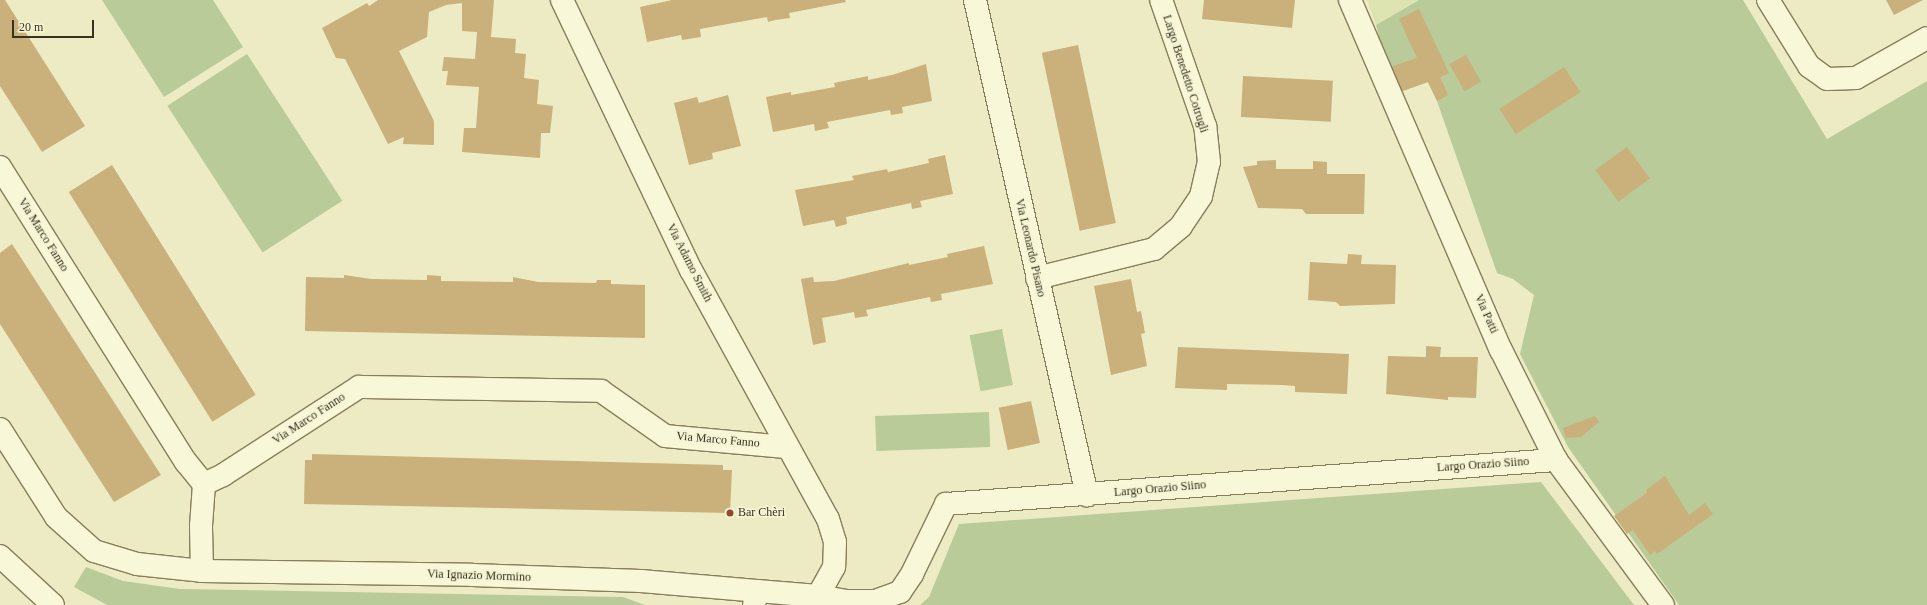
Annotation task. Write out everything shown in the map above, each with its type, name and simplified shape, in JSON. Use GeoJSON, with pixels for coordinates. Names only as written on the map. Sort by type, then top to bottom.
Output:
{"type":"FeatureCollection","features":[{"type":"Feature","properties":{"kind":"street","name":"Via Adamo Smith"},"geometry":{"type":"LineString","coordinates":[[562,0],[691,270],[786,447],[828,519],[835,542],[834,567],[818,596]]}},
{"type":"Feature","properties":{"kind":"street","name":"Via Leonardo Pisano"},"geometry":{"type":"LineString","coordinates":[[975,0],[1087,495]]}},
{"type":"Feature","properties":{"kind":"street","name":"Largo Benedetto Cotrugli"},"geometry":{"type":"LineString","coordinates":[[1037,278],[1154,249],[1181,226],[1201,196],[1209,162],[1205,126],[1160,0]]}},
{"type":"Feature","properties":{"kind":"street","name":"Via Patti"},"geometry":{"type":"LineString","coordinates":[[1350,0],[1501,350],[1556,460],[1663,605]]}},
{"type":"Feature","properties":{"kind":"street"},"geometry":{"type":"LineString","coordinates":[[1768,0],[1809,66],[1827,79],[1856,78],[1927,38]]}},
{"type":"Feature","properties":{"kind":"street","name":"Via Marco Fanno"},"geometry":{"type":"LineString","coordinates":[[0,167],[186,462],[204,484],[223,475],[359,387],[601,391],[665,436],[786,447]]}},
{"type":"Feature","properties":{"kind":"street","name":"Via Ignazio Mormino"},"geometry":{"type":"LineString","coordinates":[[0,429],[56,517],[94,551],[137,564],[202,571],[580,579],[755,598],[818,596]]}},
{"type":"Feature","properties":{"kind":"street","name":"Largo Orazio Siino"},"geometry":{"type":"LineString","coordinates":[[818,596],[846,601],[875,601],[900,592],[912,574],[946,504],[1087,495],[1380,471],[1556,460]]}},
{"type":"Feature","properties":{"kind":"street"},"geometry":{"type":"LineString","coordinates":[[202,571],[200,526],[204,484]]}},
{"type":"Feature","properties":{"kind":"street"},"geometry":{"type":"LineString","coordinates":[[0,556],[53,605]]}},
{"type":"Feature","properties":{"kind":"green space"},"geometry":{"type":"Polygon","coordinates":[[[102,0],[213,0],[243,47],[164,97],[102,0]]]}},
{"type":"Feature","properties":{"kind":"green space"},"geometry":{"type":"Polygon","coordinates":[[[1367,0],[1419,0],[1376,25],[1367,0]]]}},
{"type":"Feature","properties":{"kind":"green space"},"geometry":{"type":"Polygon","coordinates":[[[1419,0],[1743,0],[1827,139],[1927,81],[1927,605],[1679,605],[1568,447],[1520,354],[1534,295],[1513,279],[1497,273],[1437,101],[1428,82],[1397,93],[1387,68],[1376,25],[1419,0]]]}},
{"type":"Feature","properties":{"kind":"green space"},"geometry":{"type":"Polygon","coordinates":[[[247,54],[342,201],[263,253],[167,106],[247,54]]]}},
{"type":"Feature","properties":{"kind":"green space"},"geometry":{"type":"Polygon","coordinates":[[[1002,329],[1013,385],[980,391],[970,335],[1002,329]]]}},
{"type":"Feature","properties":{"kind":"green space"},"geometry":{"type":"Polygon","coordinates":[[[989,412],[990,447],[876,451],[875,416],[989,412]]]}},
{"type":"Feature","properties":{"kind":"green space"},"geometry":{"type":"Polygon","coordinates":[[[1541,482],[1634,605],[920,605],[929,597],[959,524],[1541,482]]]}},
{"type":"Feature","properties":{"kind":"green space"},"geometry":{"type":"Polygon","coordinates":[[[86,567],[123,581],[180,589],[623,597],[645,605],[107,605],[74,587],[86,567]]]}},
{"type":"Feature","properties":{"kind":"building"},"geometry":{"type":"Polygon","coordinates":[[[0,0],[5,0],[85,126],[42,152],[0,86],[0,0]]]}},
{"type":"Feature","properties":{"kind":"building"},"geometry":{"type":"Polygon","coordinates":[[[378,0],[494,0],[491,37],[516,39],[515,53],[526,54],[524,78],[539,80],[537,104],[553,106],[550,133],[541,133],[540,158],[462,152],[464,128],[476,128],[479,87],[446,85],[448,71],[442,71],[444,57],[475,59],[477,32],[462,31],[462,3],[446,5],[429,12],[427,37],[399,51],[434,121],[434,145],[403,144],[404,137],[388,144],[345,59],[336,58],[322,28],[367,3],[369,6],[378,0]]]}},
{"type":"Feature","properties":{"kind":"building"},"geometry":{"type":"Polygon","coordinates":[[[672,0],[845,0],[846,2],[789,13],[790,18],[768,22],[767,17],[700,29],[701,37],[682,40],[681,35],[647,42],[640,7],[672,0]]]}},
{"type":"Feature","properties":{"kind":"building"},"geometry":{"type":"Polygon","coordinates":[[[1204,0],[1295,0],[1292,28],[1202,19],[1204,0]]]}},
{"type":"Feature","properties":{"kind":"building"},"geometry":{"type":"Polygon","coordinates":[[[1886,0],[1923,0],[1894,15],[1886,0]]]}},
{"type":"Feature","properties":{"kind":"building"},"geometry":{"type":"Polygon","coordinates":[[[1419,9],[1449,73],[1440,77],[1448,95],[1437,101],[1428,82],[1397,93],[1387,68],[1417,58],[1399,19],[1419,9]]]}},
{"type":"Feature","properties":{"kind":"building"},"geometry":{"type":"Polygon","coordinates":[[[1078,45],[1116,223],[1080,231],[1042,53],[1078,45]]]}},
{"type":"Feature","properties":{"kind":"building"},"geometry":{"type":"Polygon","coordinates":[[[1466,55],[1481,82],[1464,91],[1449,64],[1466,55]]]}},
{"type":"Feature","properties":{"kind":"building"},"geometry":{"type":"Polygon","coordinates":[[[926,64],[932,101],[902,107],[903,113],[891,115],[890,110],[827,122],[829,128],[815,131],[814,124],[773,132],[766,97],[791,92],[791,95],[835,87],[834,83],[868,76],[868,80],[892,75],[926,64]]]}},
{"type":"Feature","properties":{"kind":"building"},"geometry":{"type":"Polygon","coordinates":[[[1564,67],[1580,92],[1516,134],[1499,109],[1564,67]]]}},
{"type":"Feature","properties":{"kind":"building"},"geometry":{"type":"Polygon","coordinates":[[[1243,76],[1333,81],[1331,122],[1241,117],[1243,76]]]}},
{"type":"Feature","properties":{"kind":"building"},"geometry":{"type":"Polygon","coordinates":[[[728,95],[741,146],[712,153],[713,159],[689,165],[674,103],[697,97],[699,103],[728,95]]]}},
{"type":"Feature","properties":{"kind":"building"},"geometry":{"type":"Polygon","coordinates":[[[1627,147],[1650,179],[1618,201],[1595,170],[1627,147]]]}},
{"type":"Feature","properties":{"kind":"building"},"geometry":{"type":"Polygon","coordinates":[[[945,155],[953,194],[920,201],[922,207],[912,209],[911,203],[846,217],[847,224],[836,227],[834,220],[803,226],[795,190],[854,180],[852,176],[887,169],[888,172],[929,163],[928,159],[945,155]]]}},
{"type":"Feature","properties":{"kind":"building"},"geometry":{"type":"Polygon","coordinates":[[[1276,160],[1276,169],[1313,169],[1313,161],[1327,162],[1327,174],[1365,174],[1364,214],[1306,214],[1302,209],[1258,208],[1243,167],[1257,165],[1257,161],[1276,160]]]}},
{"type":"Feature","properties":{"kind":"building"},"geometry":{"type":"Polygon","coordinates":[[[112,165],[256,395],[212,422],[69,192],[112,165]]]}},
{"type":"Feature","properties":{"kind":"building"},"geometry":{"type":"Polygon","coordinates":[[[12,244],[161,475],[114,502],[0,324],[0,253],[12,244]]]}},
{"type":"Feature","properties":{"kind":"building"},"geometry":{"type":"Polygon","coordinates":[[[984,246],[993,284],[941,294],[942,300],[931,302],[930,297],[866,310],[868,316],[855,318],[854,312],[822,318],[826,342],[813,345],[801,279],[813,277],[814,282],[834,281],[909,263],[909,265],[948,257],[947,254],[984,246]]]}},
{"type":"Feature","properties":{"kind":"building"},"geometry":{"type":"Polygon","coordinates":[[[1348,254],[1362,255],[1361,264],[1396,265],[1395,304],[1340,306],[1336,302],[1308,300],[1310,262],[1347,264],[1348,254]]]}},
{"type":"Feature","properties":{"kind":"building"},"geometry":{"type":"Polygon","coordinates":[[[344,275],[371,279],[427,280],[427,275],[441,276],[441,281],[513,282],[513,277],[538,282],[596,283],[597,280],[611,280],[611,284],[645,285],[645,338],[305,331],[306,277],[344,278],[344,275]]]}},
{"type":"Feature","properties":{"kind":"building"},"geometry":{"type":"Polygon","coordinates":[[[1131,279],[1137,312],[1141,311],[1145,333],[1141,334],[1147,366],[1111,375],[1094,286],[1131,279]]]}},
{"type":"Feature","properties":{"kind":"building"},"geometry":{"type":"Polygon","coordinates":[[[1426,346],[1441,347],[1440,357],[1478,357],[1476,398],[1448,397],[1448,400],[1386,394],[1388,356],[1426,357],[1426,346]]]}},
{"type":"Feature","properties":{"kind":"building"},"geometry":{"type":"Polygon","coordinates":[[[1178,347],[1349,354],[1347,394],[1295,392],[1295,386],[1282,385],[1227,384],[1227,390],[1175,388],[1178,347]]]}},
{"type":"Feature","properties":{"kind":"building"},"geometry":{"type":"Polygon","coordinates":[[[1031,401],[1040,443],[1008,450],[999,408],[1031,401]]]}},
{"type":"Feature","properties":{"kind":"building"},"geometry":{"type":"Polygon","coordinates":[[[1595,416],[1599,422],[1581,437],[1566,438],[1563,428],[1595,416]]]}},
{"type":"Feature","properties":{"kind":"building"},"geometry":{"type":"Polygon","coordinates":[[[312,454],[723,465],[723,470],[732,470],[730,513],[304,504],[305,460],[312,460],[312,454]]]}},
{"type":"Feature","properties":{"kind":"building"},"geometry":{"type":"Polygon","coordinates":[[[1665,476],[1689,515],[1705,503],[1713,514],[1657,554],[1655,551],[1650,555],[1633,530],[1627,534],[1614,516],[1647,493],[1646,490],[1665,476]]]}},
{"type":"Feature","properties":{"kind":"place","name":"Bar Chèri"},"geometry":{"type":"Point","coordinates":[730,513]}}]}
